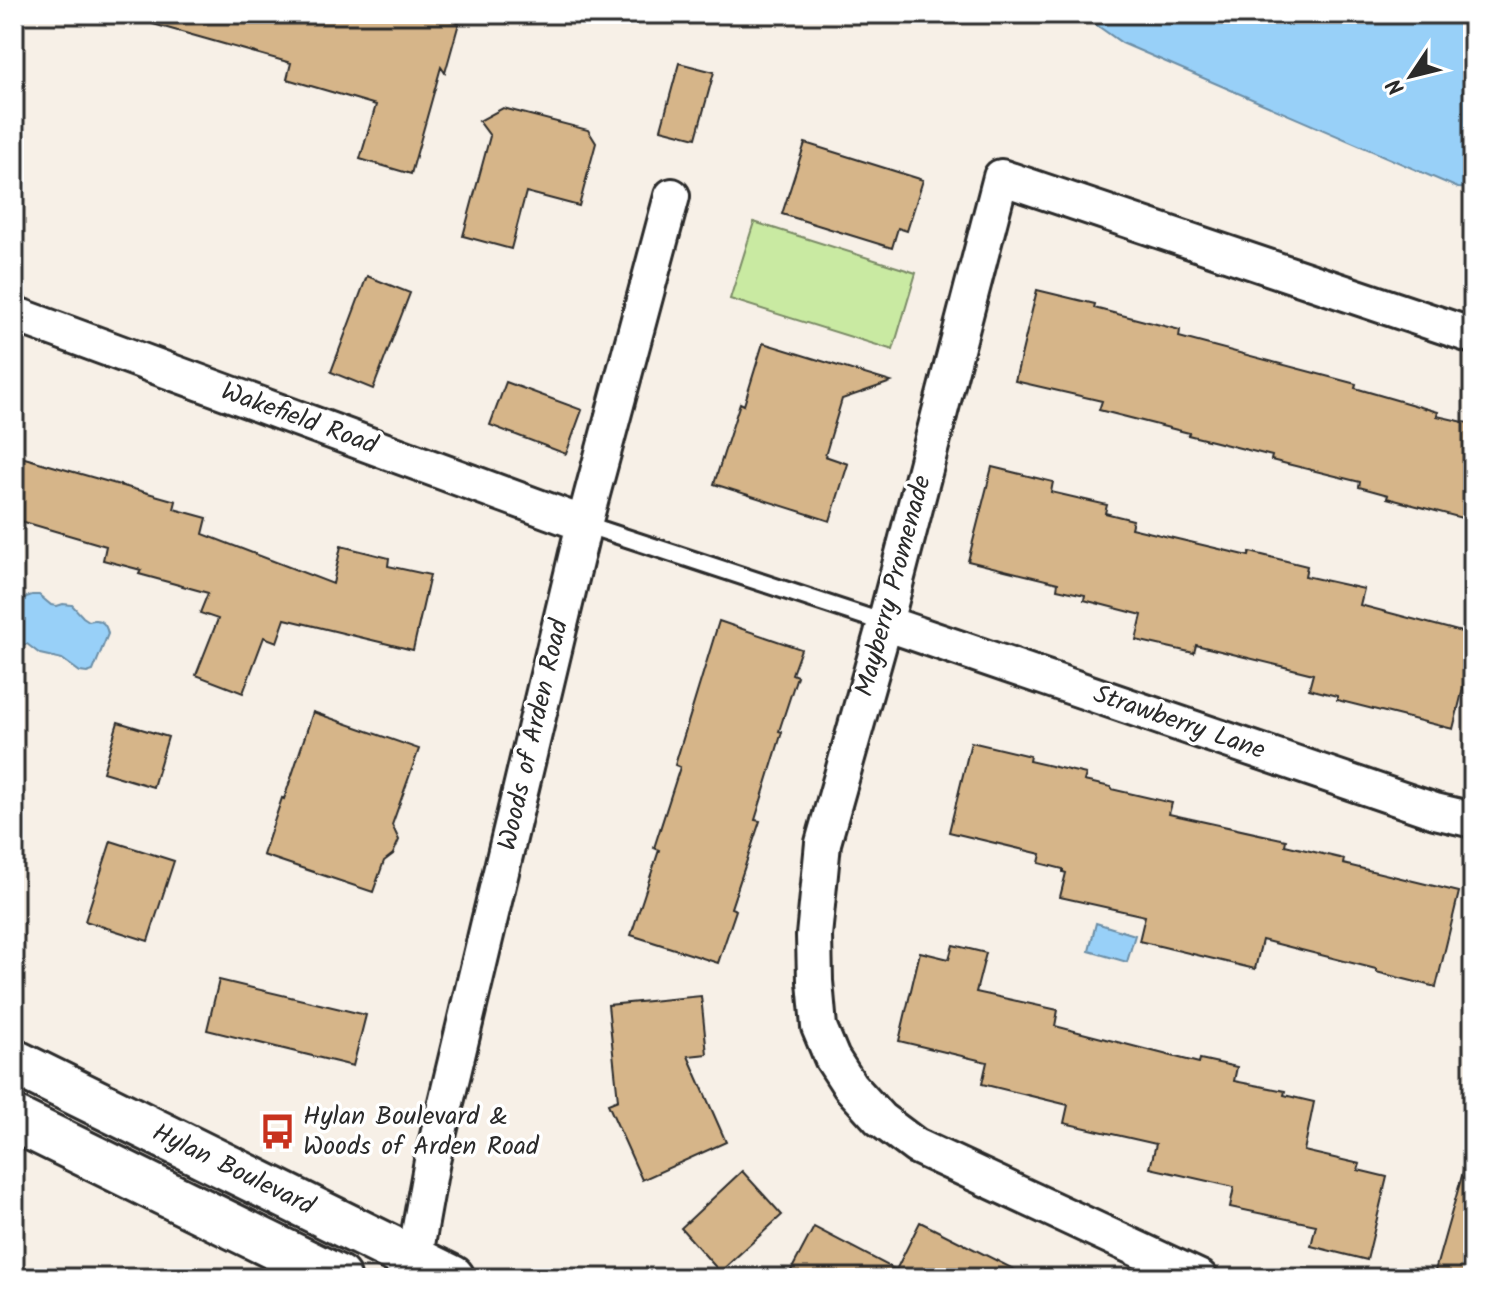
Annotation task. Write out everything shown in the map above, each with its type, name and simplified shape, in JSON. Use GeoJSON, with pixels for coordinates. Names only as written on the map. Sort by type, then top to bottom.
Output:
{"type":"FeatureCollection","features":[{"type":"Feature","properties":{"kind":"main road","name":"Hylan Boulevard"},"geometry":{"type":"LineString","coordinates":[[14,1062],[425,1272]]}},
{"type":"Feature","properties":{"kind":"main road","name":"Hylan Boulevard"},"geometry":{"type":"LineString","coordinates":[[14,1119],[338,1278]]}},
{"type":"Feature","properties":{"kind":"street","name":"Mayberry Promenade"},"geometry":{"type":"LineString","coordinates":[[1200,1278],[916,1146],[880,1119],[850,1086],[832,1058],[819,1027],[814,936],[823,843],[885,623],[1001,177],[1473,336]]}},
{"type":"Feature","properties":{"kind":"street","name":"Woods of Arden Road"},"geometry":{"type":"LineString","coordinates":[[425,1272],[432,1161],[584,524],[672,196]]}},
{"type":"Feature","properties":{"kind":"street","name":"Wakefield Road"},"geometry":{"type":"LineString","coordinates":[[14,314],[584,524]]}},
{"type":"Feature","properties":{"kind":"street","name":"Strawberry Lane"},"geometry":{"type":"LineString","coordinates":[[885,623],[1435,811],[1473,820]]}},
{"type":"Feature","properties":{"kind":"lane"},"geometry":{"type":"LineString","coordinates":[[584,524],[885,623]]}},
{"type":"Feature","properties":{"kind":"green space"},"geometry":{"type":"Polygon","coordinates":[[[754,222],[916,273],[893,350],[730,299],[754,222]]]}},
{"type":"Feature","properties":{"kind":"water"},"geometry":{"type":"Polygon","coordinates":[[[1081,14],[1473,14],[1473,189],[1458,188],[1122,43],[1081,14]]]}},
{"type":"Feature","properties":{"kind":"water"},"geometry":{"type":"Polygon","coordinates":[[[32,595],[39,595],[51,605],[72,605],[89,621],[104,624],[108,634],[93,671],[80,672],[62,659],[40,654],[27,644],[14,641],[17,607],[32,595]]]}},
{"type":"Feature","properties":{"kind":"water"},"geometry":{"type":"Polygon","coordinates":[[[1096,923],[1135,935],[1127,962],[1089,951],[1096,923]]]}},
{"type":"Feature","properties":{"kind":"building"},"geometry":{"type":"Polygon","coordinates":[[[154,14],[427,14],[459,23],[445,73],[441,67],[411,174],[360,159],[376,105],[287,79],[291,63],[153,24],[154,14]]]}},
{"type":"Feature","properties":{"kind":"building"},"geometry":{"type":"Polygon","coordinates":[[[679,63],[714,72],[696,138],[661,129],[679,63]]]}},
{"type":"Feature","properties":{"kind":"building"},"geometry":{"type":"Polygon","coordinates":[[[503,108],[588,130],[596,143],[579,206],[526,192],[511,249],[463,236],[490,136],[479,121],[503,108]]]}},
{"type":"Feature","properties":{"kind":"building"},"geometry":{"type":"Polygon","coordinates":[[[805,143],[923,180],[907,231],[898,228],[892,248],[782,214],[805,143]]]}},
{"type":"Feature","properties":{"kind":"building"},"geometry":{"type":"Polygon","coordinates":[[[367,276],[410,293],[373,389],[331,372],[367,276]]]}},
{"type":"Feature","properties":{"kind":"building"},"geometry":{"type":"Polygon","coordinates":[[[1037,290],[1180,330],[1179,337],[1356,384],[1355,388],[1438,412],[1437,416],[1473,424],[1473,521],[1387,498],[1388,495],[1359,487],[1360,482],[1271,460],[1272,456],[1099,410],[1102,401],[1015,381],[1037,290]]]}},
{"type":"Feature","properties":{"kind":"building"},"geometry":{"type":"Polygon","coordinates":[[[763,343],[891,382],[842,399],[825,456],[848,464],[830,521],[714,484],[740,403],[744,405],[763,343]]]}},
{"type":"Feature","properties":{"kind":"building"},"geometry":{"type":"Polygon","coordinates":[[[506,382],[582,410],[566,454],[490,425],[506,382]]]}},
{"type":"Feature","properties":{"kind":"building"},"geometry":{"type":"Polygon","coordinates":[[[14,455],[176,501],[174,509],[207,518],[203,534],[333,584],[341,546],[389,558],[388,566],[430,575],[413,650],[285,619],[277,642],[264,637],[243,693],[196,675],[218,619],[200,613],[208,593],[139,574],[141,570],[103,560],[106,546],[14,519],[14,455]]]}},
{"type":"Feature","properties":{"kind":"building"},"geometry":{"type":"Polygon","coordinates":[[[992,467],[1053,482],[1051,492],[1107,505],[1105,513],[1133,520],[1131,528],[1249,556],[1250,552],[1307,566],[1305,576],[1364,589],[1360,605],[1473,635],[1473,648],[1453,729],[1337,700],[1337,696],[1309,689],[1313,674],[1196,645],[1194,653],[1136,640],[1142,615],[1084,600],[1085,595],[1057,589],[1058,583],[968,561],[992,467]]]}},
{"type":"Feature","properties":{"kind":"building"},"geometry":{"type":"Polygon","coordinates":[[[719,621],[801,649],[792,674],[797,676],[779,731],[782,732],[755,820],[760,821],[731,908],[736,910],[718,963],[631,935],[659,850],[654,848],[680,767],[675,765],[719,621]]]}},
{"type":"Feature","properties":{"kind":"building"},"geometry":{"type":"Polygon","coordinates":[[[313,712],[419,749],[392,825],[399,840],[393,854],[384,861],[373,892],[263,855],[313,712]]]}},
{"type":"Feature","properties":{"kind":"building"},"geometry":{"type":"Polygon","coordinates":[[[118,722],[168,737],[153,787],[103,772],[118,722]]]}},
{"type":"Feature","properties":{"kind":"building"},"geometry":{"type":"Polygon","coordinates":[[[971,742],[1030,756],[1029,761],[1086,774],[1084,781],[1172,803],[1169,814],[1286,840],[1285,845],[1344,859],[1343,864],[1459,892],[1436,987],[1262,940],[1255,969],[1139,941],[1145,916],[1060,897],[1066,873],[1063,869],[1039,863],[1041,854],[949,832],[971,742]]]}},
{"type":"Feature","properties":{"kind":"building"},"geometry":{"type":"Polygon","coordinates":[[[111,841],[174,861],[148,941],[85,921],[111,841]]]}},
{"type":"Feature","properties":{"kind":"building"},"geometry":{"type":"Polygon","coordinates":[[[953,945],[986,953],[976,992],[1058,1010],[1055,1026],[1199,1063],[1200,1059],[1237,1067],[1234,1081],[1285,1091],[1284,1095],[1314,1102],[1304,1151],[1360,1164],[1358,1170],[1387,1177],[1367,1260],[1311,1246],[1316,1225],[1230,1207],[1234,1187],[1150,1168],[1156,1144],[1064,1123],[1068,1105],[982,1084],[987,1062],[899,1041],[920,952],[949,959],[953,945]]]}},
{"type":"Feature","properties":{"kind":"building"},"geometry":{"type":"Polygon","coordinates":[[[219,980],[366,1015],[353,1066],[207,1030],[219,980]]]}},
{"type":"Feature","properties":{"kind":"building"},"geometry":{"type":"Polygon","coordinates":[[[701,996],[707,1054],[688,1056],[726,1142],[642,1180],[608,1104],[618,1100],[608,1005],[701,996]]]}},
{"type":"Feature","properties":{"kind":"building"},"geometry":{"type":"Polygon","coordinates":[[[742,1171],[782,1215],[720,1272],[681,1228],[742,1171]]]}},
{"type":"Feature","properties":{"kind":"building"},"geometry":{"type":"Polygon","coordinates":[[[1463,1172],[1473,1173],[1473,1278],[1433,1278],[1463,1172]]]}},
{"type":"Feature","properties":{"kind":"building"},"geometry":{"type":"Polygon","coordinates":[[[920,1222],[1031,1278],[787,1278],[814,1227],[896,1270],[920,1222]]]}},
{"type":"Feature","properties":{"kind":"place","name":"Hylan Boulevard & Woods of Arden Road"},"geometry":{"type":"Point","coordinates":[277,1132]}}]}
